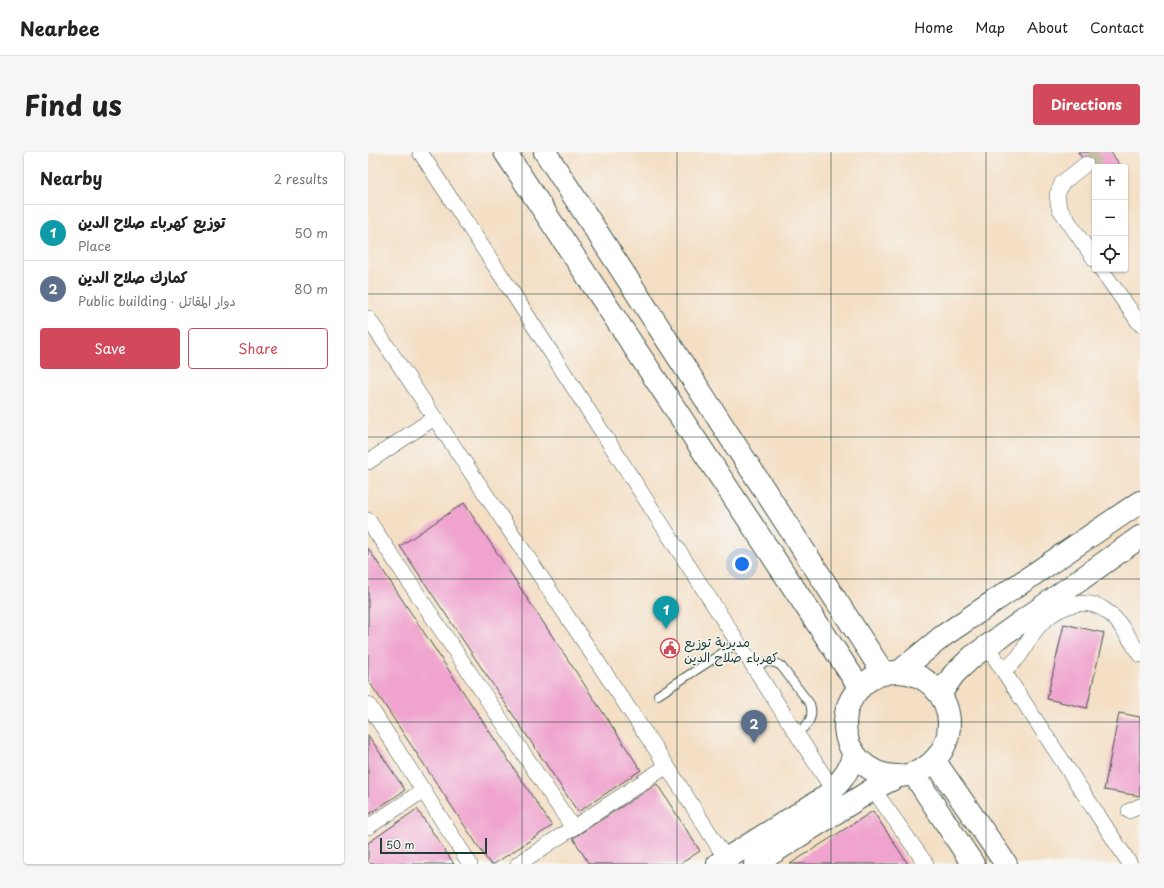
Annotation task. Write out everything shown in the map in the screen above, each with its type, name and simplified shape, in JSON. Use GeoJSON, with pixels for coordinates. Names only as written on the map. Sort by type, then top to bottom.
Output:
{"type":"FeatureCollection","features":[{"type":"Feature","properties":{"kind":"main road"},"geometry":{"type":"LineString","coordinates":[[506,152],[860,688]]}},
{"type":"Feature","properties":{"kind":"main road"},"geometry":{"type":"LineString","coordinates":[[545,152],[892,673]]}},
{"type":"Feature","properties":{"kind":"main road"},"geometry":{"type":"LineString","coordinates":[[892,673],[943,636],[1140,502]]}},
{"type":"Feature","properties":{"kind":"main road"},"geometry":{"type":"LineString","coordinates":[[940,694],[946,683],[962,665],[1140,537]]}},
{"type":"Feature","properties":{"kind":"main road"},"geometry":{"type":"LineString","coordinates":[[756,864],[866,794],[906,775],[921,770],[934,760],[946,742],[949,730],[949,717],[946,705],[940,694],[932,685],[922,678],[911,674],[892,673],[871,679],[860,688],[852,699],[847,712],[845,726],[848,740],[854,753],[862,763],[874,770],[886,774],[906,775]]}},
{"type":"Feature","properties":{"kind":"main road"},"geometry":{"type":"LineString","coordinates":[[837,785],[851,763],[854,753]]}},
{"type":"Feature","properties":{"kind":"main road"},"geometry":{"type":"LineString","coordinates":[[934,760],[1006,864]]}},
{"type":"Feature","properties":{"kind":"main road"},"geometry":{"type":"LineString","coordinates":[[906,775],[973,864]]}},
{"type":"Feature","properties":{"kind":"main road"},"geometry":{"type":"LineString","coordinates":[[722,862],[822,799],[845,779],[851,778],[856,780],[859,784],[861,794],[866,794]]}},
{"type":"Feature","properties":{"kind":"street"},"geometry":{"type":"LineString","coordinates":[[420,152],[796,732],[837,785]]}},
{"type":"Feature","properties":{"kind":"street"},"geometry":{"type":"LineString","coordinates":[[1086,164],[1062,182],[1057,195],[1059,208],[1092,256]]}},
{"type":"Feature","properties":{"kind":"street"},"geometry":{"type":"LineString","coordinates":[[1103,272],[1140,324]]}},
{"type":"Feature","properties":{"kind":"street"},"geometry":{"type":"LineString","coordinates":[[368,318],[374,339],[434,418],[667,766],[722,862]]}},
{"type":"Feature","properties":{"kind":"street"},"geometry":{"type":"LineString","coordinates":[[368,462],[434,418]]}},
{"type":"Feature","properties":{"kind":"street"},"geometry":{"type":"LineString","coordinates":[[368,520],[573,828]]}},
{"type":"Feature","properties":{"kind":"street"},"geometry":{"type":"LineString","coordinates":[[1002,668],[1004,669],[1018,658],[1035,631],[1051,615],[1061,609],[1075,604],[1090,604],[1100,607],[1109,613],[1139,650]]}},
{"type":"Feature","properties":{"kind":"street"},"geometry":{"type":"LineString","coordinates":[[987,646],[1130,864]]}},
{"type":"Feature","properties":{"kind":"street"},"geometry":{"type":"LineString","coordinates":[[368,704],[470,864]]}},
{"type":"Feature","properties":{"kind":"street"},"geometry":{"type":"LineString","coordinates":[[518,864],[667,766]]}},
{"type":"Feature","properties":{"kind":"street"},"geometry":{"type":"LineString","coordinates":[[368,827],[424,790]]}},
{"type":"Feature","properties":{"kind":"street"},"geometry":{"type":"LineString","coordinates":[[866,794],[926,864]]}},
{"type":"Feature","properties":{"kind":"lane"},"geometry":{"type":"LineString","coordinates":[[658,695],[739,642]]}},
{"type":"Feature","properties":{"kind":"lane"},"geometry":{"type":"LineString","coordinates":[[755,668],[768,662],[781,666],[810,704],[812,708],[811,718],[805,727],[796,732]]}},
{"type":"Feature","properties":{"kind":"building"},"geometry":{"type":"Polygon","coordinates":[[[1078,152],[1111,152],[1119,164],[1092,164],[1092,173],[1078,152]]]}},
{"type":"Feature","properties":{"kind":"building"},"geometry":{"type":"Polygon","coordinates":[[[464,503],[641,770],[578,812],[400,546],[464,503]]]}},
{"type":"Feature","properties":{"kind":"building"},"geometry":{"type":"Polygon","coordinates":[[[368,548],[552,826],[494,864],[490,864],[368,680],[368,548]]]}},
{"type":"Feature","properties":{"kind":"building"},"geometry":{"type":"Polygon","coordinates":[[[1064,624],[1104,633],[1087,708],[1047,699],[1064,624]]]}},
{"type":"Feature","properties":{"kind":"building"},"geometry":{"type":"Polygon","coordinates":[[[1119,713],[1140,717],[1140,796],[1104,790],[1119,713]]]}},
{"type":"Feature","properties":{"kind":"building"},"geometry":{"type":"Polygon","coordinates":[[[368,735],[405,790],[368,815],[368,735]]]}},
{"type":"Feature","properties":{"kind":"building"},"geometry":{"type":"Polygon","coordinates":[[[657,784],[700,851],[680,864],[589,864],[573,838],[657,784]]]}},
{"type":"Feature","properties":{"kind":"building"},"geometry":{"type":"Polygon","coordinates":[[[417,809],[454,864],[368,864],[368,843],[417,809]]]}},
{"type":"Feature","properties":{"kind":"building"},"geometry":{"type":"Polygon","coordinates":[[[873,811],[908,864],[790,864],[873,811]]]}},
{"type":"Feature","properties":{"kind":"tunnel"},"geometry":{"type":"LineString","coordinates":[[1086,164],[1102,152]]}},
{"type":"Feature","properties":{"kind":"place","name":"توزيع كهرباء صلاح الدين"},"geometry":{"type":"Point","coordinates":[666,629]}},
{"type":"Feature","properties":{"kind":"place","name":"مديرية توزيع كهرباء صلاح الدين"},"geometry":{"type":"Point","coordinates":[670,648]}},
{"type":"Feature","properties":{"kind":"place","name":"كمارك صلاح الدين"},"geometry":{"type":"Point","coordinates":[754,743]}}]}
